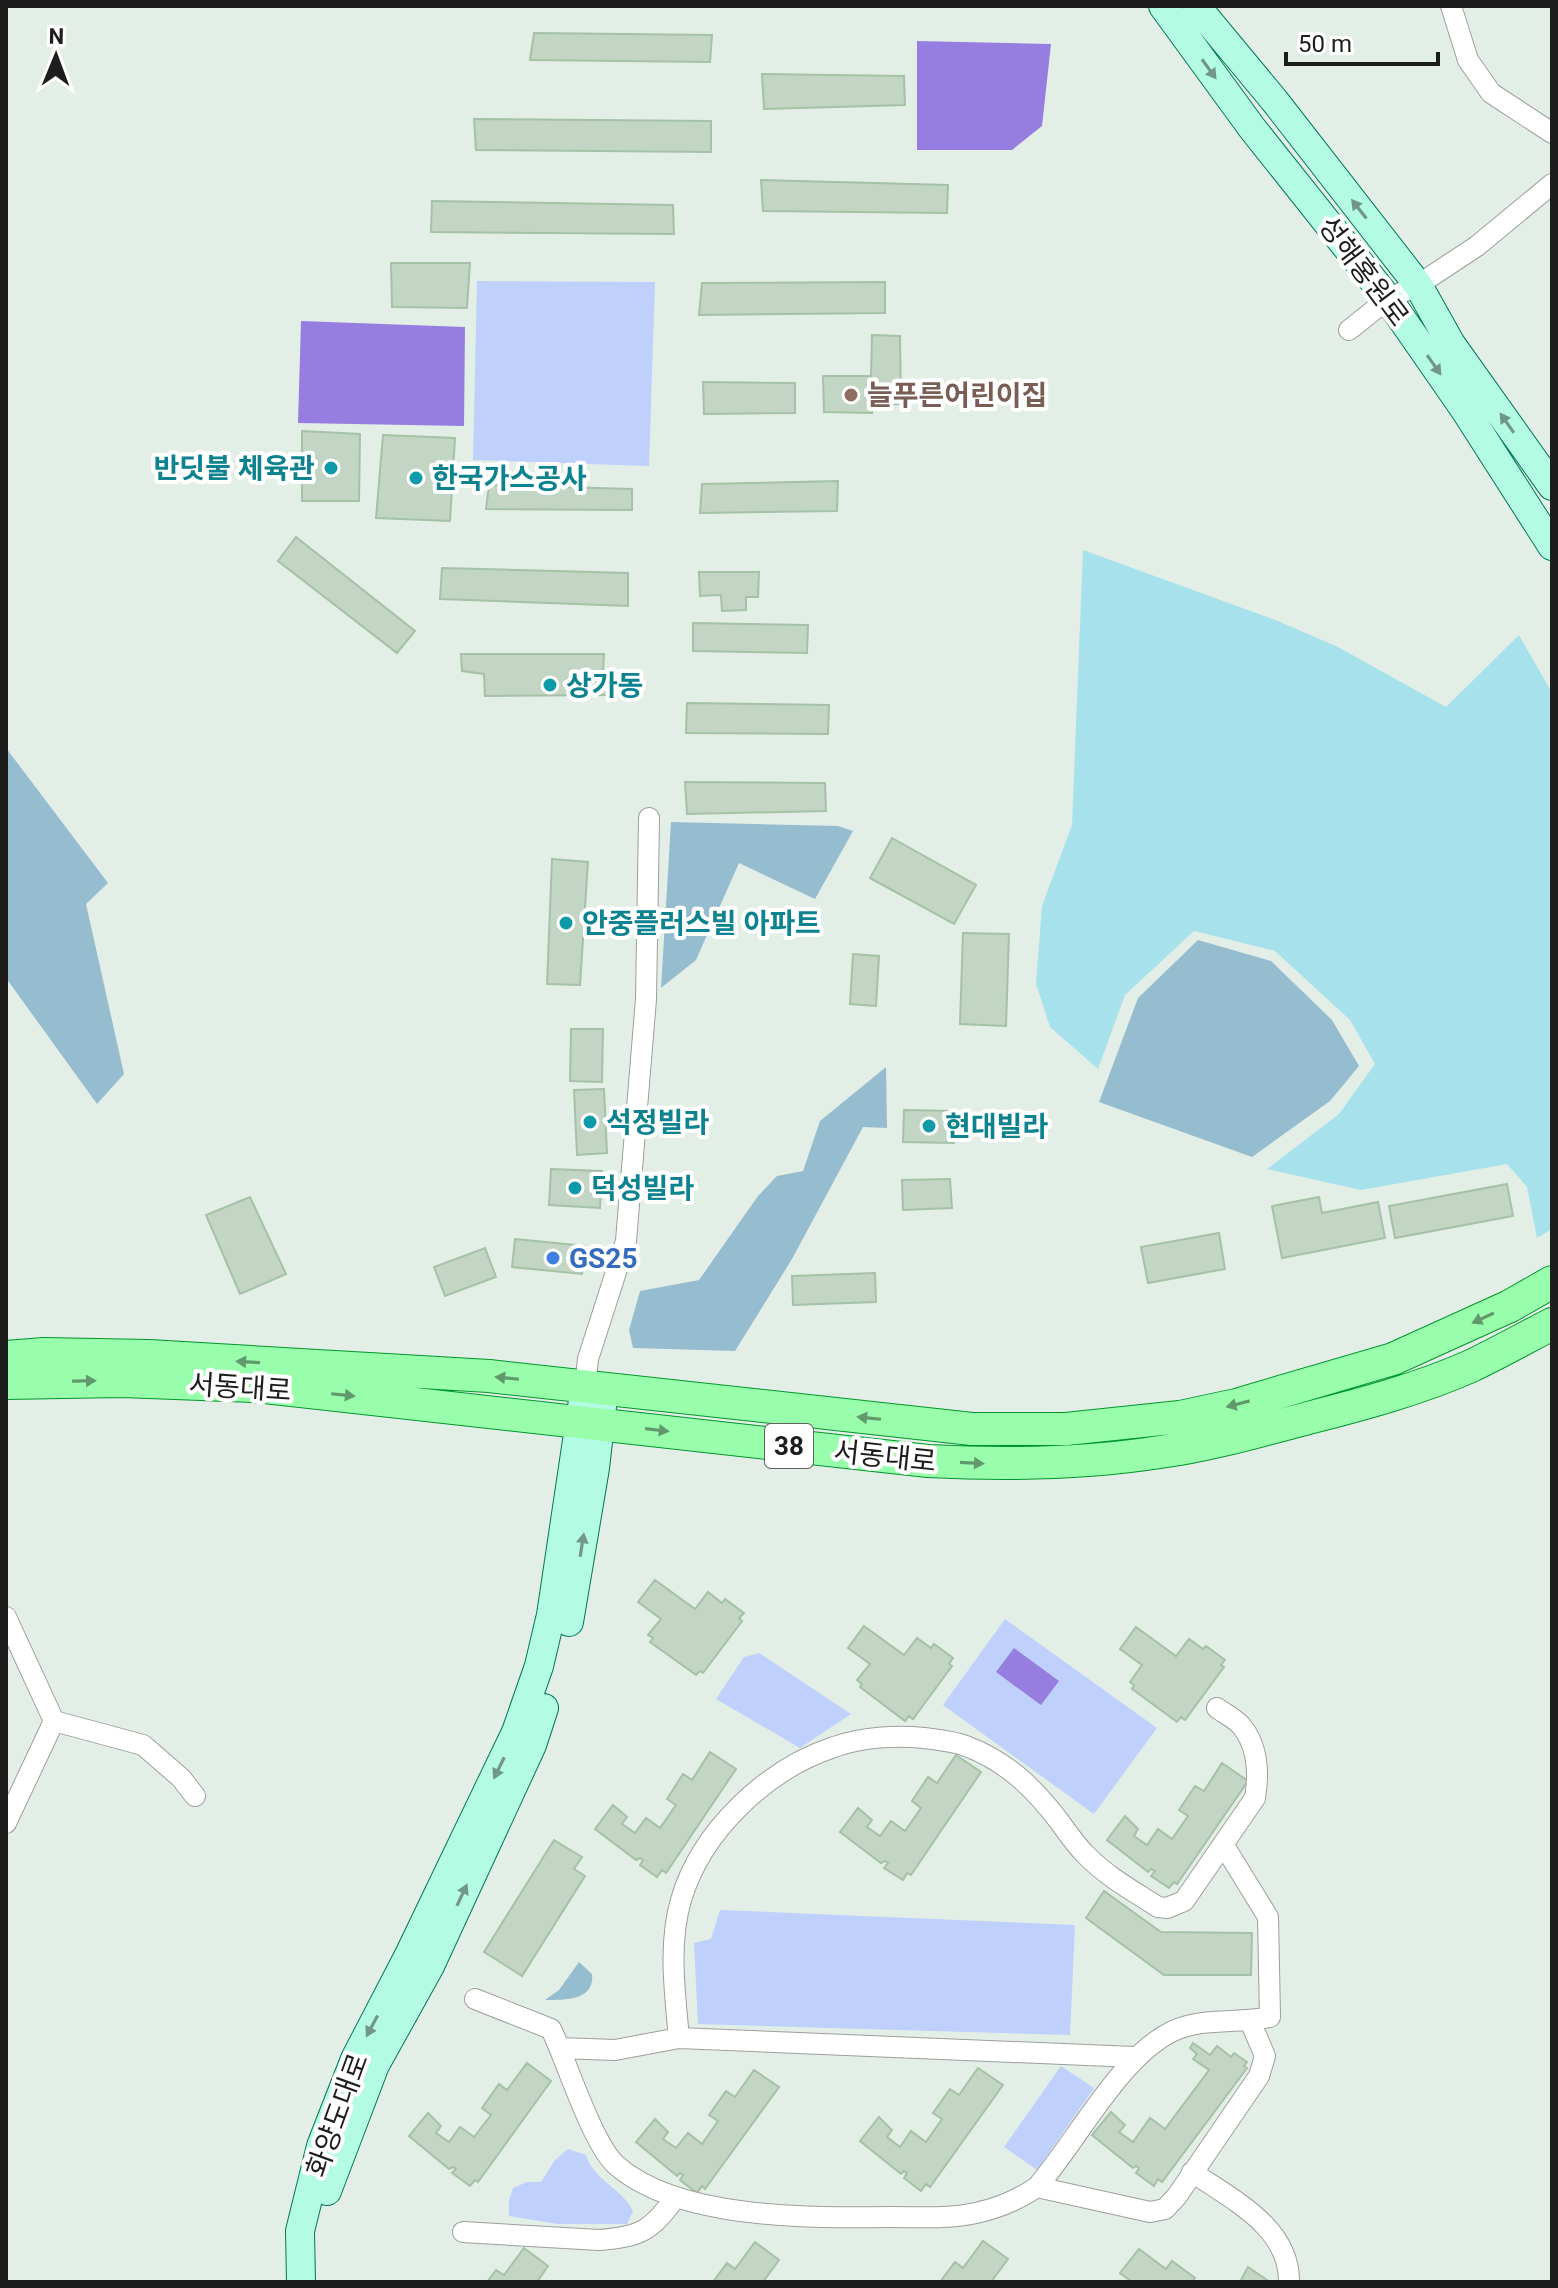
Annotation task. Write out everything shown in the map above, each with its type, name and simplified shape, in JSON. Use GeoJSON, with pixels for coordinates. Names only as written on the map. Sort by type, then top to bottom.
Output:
{"type":"FeatureCollection","features":[{"type":"Feature","properties":{"kind":"main road","name":"서동대로"},"geometry":{"type":"LineString","coordinates":[[6,1357],[44,1354],[149,1356],[489,1376],[972,1429],[1066,1429],[1180,1417],[1236,1405],[1393,1359],[1510,1306],[1552,1282]]}},
{"type":"Feature","properties":{"kind":"main road","name":"서동대로"},"geometry":{"type":"LineString","coordinates":[[6,1383],[122,1381],[254,1386],[928,1461],[999,1464],[1091,1460],[1225,1440],[1370,1402],[1469,1366],[1552,1324]]}},
{"type":"Feature","properties":{"kind":"street","name":"성해홍원로"},"geometry":{"type":"LineString","coordinates":[[1163,6],[1252,128],[1388,299],[1465,410],[1552,546]]}},
{"type":"Feature","properties":{"kind":"street","name":"성해홍원로"},"geometry":{"type":"LineString","coordinates":[[1196,6],[1274,100],[1418,285],[1451,344],[1552,486]]}},
{"type":"Feature","properties":{"kind":"street"},"geometry":{"type":"LineString","coordinates":[[1451,6],[1468,60],[1491,93],[1552,133]]}},
{"type":"Feature","properties":{"kind":"street"},"geometry":{"type":"LineString","coordinates":[[1349,330],[1388,299],[1418,285],[1477,246],[1552,184]]}},
{"type":"Feature","properties":{"kind":"street"},"geometry":{"type":"LineString","coordinates":[[419,1962],[516,1732],[539,1666],[591,1422],[594,1388],[588,1359],[626,1241],[646,999],[649,818]]}},
{"type":"Feature","properties":{"kind":"street"},"geometry":{"type":"LineString","coordinates":[[6,1617],[54,1721],[6,1823]]}},
{"type":"Feature","properties":{"kind":"street"},"geometry":{"type":"LineString","coordinates":[[679,2038],[675,1933],[681,1899],[693,1869],[740,1806],[798,1762],[836,1746],[899,1737],[965,1745],[1022,1778],[1102,1871],[1158,1907],[1167,1908],[1184,1901],[1255,1798],[1257,1757],[1243,1726],[1217,1708]]}},
{"type":"Feature","properties":{"kind":"street"},"geometry":{"type":"LineString","coordinates":[[54,1721],[143,1745],[181,1778],[195,1796]]}},
{"type":"Feature","properties":{"kind":"street"},"geometry":{"type":"LineString","coordinates":[[475,1999],[551,2029],[601,2145],[613,2163],[631,2177],[675,2198],[736,2210],[840,2218],[975,2214],[1016,2201],[1037,2187],[1134,2057],[1174,2031],[1220,2021],[1270,2017],[1268,1917],[1223,1844]]}},
{"type":"Feature","properties":{"kind":"street","name":"화양도대로"},"geometry":{"type":"LineString","coordinates":[[301,2282],[300,2231],[321,2146],[355,2059],[419,1962]]}},
{"type":"Feature","properties":{"kind":"street","name":"화양도대로"},"geometry":{"type":"LineString","coordinates":[[316,2282],[316,2233],[327,2187],[419,1962]]}},
{"type":"Feature","properties":{"kind":"street"},"geometry":{"type":"LineString","coordinates":[[1037,2187],[1150,2212],[1165,2209],[1259,2076],[1265,2056],[1250,2021]]}},
{"type":"Feature","properties":{"kind":"street"},"geometry":{"type":"LineString","coordinates":[[560,2048],[615,2050],[679,2038],[1134,2057]]}},
{"type":"Feature","properties":{"kind":"street"},"geometry":{"type":"LineString","coordinates":[[1192,2172],[1251,2213],[1272,2232],[1285,2254],[1289,2282]]}},
{"type":"Feature","properties":{"kind":"street"},"geometry":{"type":"LineString","coordinates":[[463,2232],[599,2240],[636,2236],[651,2228],[675,2198]]}},
{"type":"Feature","properties":{"kind":"shaded area"},"geometry":{"type":"Polygon","coordinates":[[[917,41],[1051,44],[1042,126],[1012,150],[917,150],[917,41]]]}},
{"type":"Feature","properties":{"kind":"shaded area"},"geometry":{"type":"Polygon","coordinates":[[[477,281],[655,282],[649,466],[473,460],[477,281]]]}},
{"type":"Feature","properties":{"kind":"shaded area"},"geometry":{"type":"Polygon","coordinates":[[[301,321],[465,327],[464,426],[298,423],[301,321]]]}},
{"type":"Feature","properties":{"kind":"shaded area"},"geometry":{"type":"Polygon","coordinates":[[[1083,550],[1278,621],[1338,647],[1446,707],[1519,635],[1552,693],[1552,1229],[1537,1238],[1527,1187],[1507,1164],[1361,1190],[1267,1169],[1339,1114],[1375,1064],[1350,1020],[1275,951],[1194,931],[1125,995],[1098,1069],[1050,1027],[1036,984],[1042,906],[1072,825],[1083,550]]]}},
{"type":"Feature","properties":{"kind":"shaded area"},"geometry":{"type":"Polygon","coordinates":[[[6,748],[108,883],[86,904],[124,1074],[97,1104],[6,978],[6,748]]]}},
{"type":"Feature","properties":{"kind":"shaded area"},"geometry":{"type":"Polygon","coordinates":[[[671,822],[838,826],[853,831],[815,899],[739,863],[696,960],[661,988],[671,822]]]}},
{"type":"Feature","properties":{"kind":"shaded area"},"geometry":{"type":"Polygon","coordinates":[[[1198,940],[1271,961],[1332,1020],[1359,1066],[1330,1101],[1252,1157],[1099,1102],[1138,998],[1198,940]]]}},
{"type":"Feature","properties":{"kind":"shaded area"},"geometry":{"type":"Polygon","coordinates":[[[886,1067],[887,1128],[863,1127],[792,1259],[735,1351],[633,1348],[629,1330],[640,1291],[699,1280],[758,1196],[777,1176],[803,1171],[820,1121],[886,1067]]]}},
{"type":"Feature","properties":{"kind":"shaded area"},"geometry":{"type":"Polygon","coordinates":[[[1005,1619],[1157,1728],[1094,1814],[943,1705],[1005,1619]]]}},
{"type":"Feature","properties":{"kind":"shaded area"},"geometry":{"type":"Polygon","coordinates":[[[1014,1648],[1059,1681],[1041,1705],[996,1672],[1014,1648]]]}},
{"type":"Feature","properties":{"kind":"shaded area"},"geometry":{"type":"Polygon","coordinates":[[[759,1653],[851,1714],[800,1748],[716,1699],[744,1657],[759,1653]]]}},
{"type":"Feature","properties":{"kind":"shaded area"},"geometry":{"type":"Polygon","coordinates":[[[720,1910],[1075,1925],[1070,2035],[698,2024],[694,1943],[711,1939],[720,1910]]]}},
{"type":"Feature","properties":{"kind":"shaded area"},"geometry":{"type":"Polygon","coordinates":[[[579,1962],[592,1974],[589,1989],[577,1997],[545,2000],[559,1990],[579,1962]]]}},
{"type":"Feature","properties":{"kind":"shaded area"},"geometry":{"type":"Polygon","coordinates":[[[1061,2066],[1094,2088],[1037,2170],[1004,2147],[1061,2066]]]}},
{"type":"Feature","properties":{"kind":"shaded area"},"geometry":{"type":"Polygon","coordinates":[[[568,2149],[586,2155],[595,2171],[628,2203],[633,2211],[627,2224],[558,2224],[509,2216],[513,2188],[527,2182],[541,2182],[555,2160],[568,2149]]]}},
{"type":"Feature","properties":{"kind":"building"},"geometry":{"type":"Polygon","coordinates":[[[534,33],[712,35],[710,62],[530,60],[534,33]]]}},
{"type":"Feature","properties":{"kind":"building"},"geometry":{"type":"Polygon","coordinates":[[[762,74],[904,76],[905,105],[764,109],[762,74]]]}},
{"type":"Feature","properties":{"kind":"building"},"geometry":{"type":"Polygon","coordinates":[[[474,119],[711,121],[711,152],[476,150],[474,119]]]}},
{"type":"Feature","properties":{"kind":"building"},"geometry":{"type":"Polygon","coordinates":[[[761,180],[948,185],[947,213],[763,211],[761,180]]]}},
{"type":"Feature","properties":{"kind":"building"},"geometry":{"type":"Polygon","coordinates":[[[432,201],[673,205],[674,234],[431,232],[432,201]]]}},
{"type":"Feature","properties":{"kind":"building"},"geometry":{"type":"Polygon","coordinates":[[[391,263],[470,263],[467,308],[392,307],[391,263]]]}},
{"type":"Feature","properties":{"kind":"building"},"geometry":{"type":"Polygon","coordinates":[[[885,282],[885,313],[699,315],[702,283],[885,282]]]}},
{"type":"Feature","properties":{"kind":"building"},"geometry":{"type":"Polygon","coordinates":[[[872,335],[900,336],[901,404],[873,405],[872,413],[824,412],[823,376],[871,376],[872,335]]]}},
{"type":"Feature","properties":{"kind":"building"},"geometry":{"type":"Polygon","coordinates":[[[703,382],[795,383],[795,413],[704,414],[703,382]]]}},
{"type":"Feature","properties":{"kind":"building","name":"반딧불 체육관"},"geometry":{"type":"Polygon","coordinates":[[[302,431],[360,434],[359,501],[302,501],[302,431]]]}},
{"type":"Feature","properties":{"kind":"building","name":"한국가스공사"},"geometry":{"type":"Polygon","coordinates":[[[383,435],[455,438],[450,521],[376,518],[383,435]]]}},
{"type":"Feature","properties":{"kind":"building"},"geometry":{"type":"Polygon","coordinates":[[[838,481],[837,511],[700,513],[702,484],[838,481]]]}},
{"type":"Feature","properties":{"kind":"building"},"geometry":{"type":"Polygon","coordinates":[[[489,485],[632,489],[632,510],[486,509],[489,485]]]}},
{"type":"Feature","properties":{"kind":"building"},"geometry":{"type":"Polygon","coordinates":[[[296,537],[415,631],[397,653],[278,561],[296,537]]]}},
{"type":"Feature","properties":{"kind":"building"},"geometry":{"type":"Polygon","coordinates":[[[442,568],[628,573],[628,606],[440,599],[442,568]]]}},
{"type":"Feature","properties":{"kind":"building"},"geometry":{"type":"Polygon","coordinates":[[[699,572],[759,572],[758,597],[746,597],[746,610],[722,611],[721,595],[700,596],[699,572]]]}},
{"type":"Feature","properties":{"kind":"building"},"geometry":{"type":"Polygon","coordinates":[[[693,623],[808,625],[807,653],[693,651],[693,623]]]}},
{"type":"Feature","properties":{"kind":"building","name":"상가동"},"geometry":{"type":"Polygon","coordinates":[[[461,654],[604,654],[603,673],[616,675],[616,695],[485,696],[484,674],[462,671],[461,654]]]}},
{"type":"Feature","properties":{"kind":"building"},"geometry":{"type":"Polygon","coordinates":[[[687,703],[829,705],[828,734],[686,733],[687,703]]]}},
{"type":"Feature","properties":{"kind":"building"},"geometry":{"type":"Polygon","coordinates":[[[685,782],[825,783],[826,811],[687,814],[685,782]]]}},
{"type":"Feature","properties":{"kind":"building"},"geometry":{"type":"Polygon","coordinates":[[[892,838],[976,885],[954,924],[870,878],[892,838]]]}},
{"type":"Feature","properties":{"kind":"building","name":"안중플러스빌 아파트"},"geometry":{"type":"Polygon","coordinates":[[[552,859],[588,862],[580,985],[547,984],[552,859]]]}},
{"type":"Feature","properties":{"kind":"building"},"geometry":{"type":"Polygon","coordinates":[[[963,933],[1009,934],[1006,1026],[960,1024],[963,933]]]}},
{"type":"Feature","properties":{"kind":"building"},"geometry":{"type":"Polygon","coordinates":[[[853,954],[879,956],[876,1006],[850,1004],[853,954]]]}},
{"type":"Feature","properties":{"kind":"building"},"geometry":{"type":"Polygon","coordinates":[[[571,1029],[603,1029],[602,1082],[570,1081],[571,1029]]]}},
{"type":"Feature","properties":{"kind":"building","name":"석정빌라"},"geometry":{"type":"Polygon","coordinates":[[[604,1089],[607,1153],[577,1155],[574,1090],[604,1089]]]}},
{"type":"Feature","properties":{"kind":"building","name":"현대빌라"},"geometry":{"type":"Polygon","coordinates":[[[904,1110],[955,1111],[954,1143],[903,1142],[904,1110]]]}},
{"type":"Feature","properties":{"kind":"building","name":"덕성빌라"},"geometry":{"type":"Polygon","coordinates":[[[551,1169],[602,1171],[600,1208],[549,1205],[551,1169]]]}},
{"type":"Feature","properties":{"kind":"building","name":"현대빌라"},"geometry":{"type":"Polygon","coordinates":[[[950,1179],[952,1208],[903,1210],[902,1180],[950,1179]]]}},
{"type":"Feature","properties":{"kind":"building"},"geometry":{"type":"Polygon","coordinates":[[[1507,1184],[1513,1216],[1395,1238],[1389,1206],[1507,1184]]]}},
{"type":"Feature","properties":{"kind":"building"},"geometry":{"type":"Polygon","coordinates":[[[250,1197],[286,1274],[240,1294],[206,1215],[250,1197]]]}},
{"type":"Feature","properties":{"kind":"building"},"geometry":{"type":"Polygon","coordinates":[[[1319,1197],[1322,1213],[1378,1202],[1385,1238],[1282,1258],[1272,1206],[1319,1197]]]}},
{"type":"Feature","properties":{"kind":"building"},"geometry":{"type":"Polygon","coordinates":[[[1219,1233],[1225,1269],[1148,1283],[1141,1247],[1219,1233]]]}},
{"type":"Feature","properties":{"kind":"building"},"geometry":{"type":"Polygon","coordinates":[[[515,1239],[585,1246],[582,1274],[512,1267],[515,1239]]]}},
{"type":"Feature","properties":{"kind":"building"},"geometry":{"type":"Polygon","coordinates":[[[485,1248],[496,1277],[445,1296],[434,1267],[485,1248]]]}},
{"type":"Feature","properties":{"kind":"building"},"geometry":{"type":"Polygon","coordinates":[[[875,1273],[876,1302],[793,1305],[792,1276],[875,1273]]]}},
{"type":"Feature","properties":{"kind":"building"},"geometry":{"type":"Polygon","coordinates":[[[655,1580],[695,1609],[708,1592],[722,1603],[725,1599],[744,1613],[739,1618],[742,1621],[703,1673],[700,1671],[696,1675],[650,1642],[653,1638],[648,1635],[661,1619],[638,1602],[655,1580]]]}},
{"type":"Feature","properties":{"kind":"building"},"geometry":{"type":"Polygon","coordinates":[[[864,1626],[904,1655],[917,1638],[931,1648],[934,1644],[953,1658],[949,1664],[952,1666],[913,1719],[909,1716],[905,1721],[860,1687],[862,1684],[857,1680],[870,1664],[848,1648],[864,1626]]]}},
{"type":"Feature","properties":{"kind":"building"},"geometry":{"type":"Polygon","coordinates":[[[1136,1627],[1176,1656],[1189,1639],[1203,1649],[1206,1646],[1225,1660],[1221,1665],[1224,1667],[1185,1720],[1181,1717],[1177,1722],[1132,1689],[1134,1685],[1130,1682],[1142,1665],[1120,1649],[1136,1627]]]}},
{"type":"Feature","properties":{"kind":"building"},"geometry":{"type":"Polygon","coordinates":[[[710,1752],[736,1769],[666,1873],[662,1870],[657,1877],[640,1865],[643,1860],[636,1860],[595,1829],[613,1805],[627,1817],[622,1824],[635,1833],[646,1818],[660,1828],[676,1805],[667,1799],[683,1774],[692,1780],[710,1752]]]}},
{"type":"Feature","properties":{"kind":"building"},"geometry":{"type":"Polygon","coordinates":[[[956,1755],[981,1772],[911,1875],[907,1873],[903,1880],[884,1868],[888,1863],[881,1863],[840,1832],[858,1808],[872,1820],[867,1827],[880,1836],[891,1821],[905,1831],[921,1808],[912,1801],[928,1777],[937,1783],[956,1755]]]}},
{"type":"Feature","properties":{"kind":"building"},"geometry":{"type":"Polygon","coordinates":[[[1222,1763],[1248,1781],[1177,1884],[1174,1882],[1169,1888],[1151,1876],[1155,1871],[1151,1869],[1148,1872],[1107,1840],[1125,1816],[1138,1829],[1134,1836],[1147,1845],[1158,1829],[1172,1839],[1188,1816],[1179,1810],[1195,1786],[1204,1791],[1222,1763]]]}},
{"type":"Feature","properties":{"kind":"building"},"geometry":{"type":"Polygon","coordinates":[[[554,1840],[582,1857],[574,1869],[585,1876],[522,1976],[484,1952],[554,1840]]]}},
{"type":"Feature","properties":{"kind":"building"},"geometry":{"type":"Polygon","coordinates":[[[1104,1891],[1161,1932],[1252,1933],[1251,1975],[1164,1975],[1086,1918],[1104,1891]]]}},
{"type":"Feature","properties":{"kind":"building"},"geometry":{"type":"Polygon","coordinates":[[[1193,2043],[1210,2055],[1217,2046],[1231,2057],[1234,2053],[1247,2062],[1244,2066],[1247,2068],[1162,2182],[1158,2179],[1154,2186],[1136,2173],[1139,2168],[1133,2168],[1092,2135],[1111,2112],[1125,2125],[1119,2132],[1133,2142],[1150,2118],[1165,2129],[1209,2070],[1193,2059],[1197,2054],[1190,2048],[1193,2043]]]}},
{"type":"Feature","properties":{"kind":"building"},"geometry":{"type":"Polygon","coordinates":[[[527,2063],[551,2081],[478,2182],[475,2180],[470,2186],[452,2173],[456,2169],[449,2169],[409,2136],[428,2113],[441,2126],[436,2133],[449,2142],[460,2127],[474,2137],[491,2115],[482,2108],[499,2084],[507,2090],[527,2063]]]}},
{"type":"Feature","properties":{"kind":"building"},"geometry":{"type":"Polygon","coordinates":[[[978,2068],[1003,2085],[930,2187],[926,2184],[921,2191],[904,2178],[907,2173],[904,2171],[901,2174],[860,2141],[879,2117],[892,2130],[887,2137],[900,2147],[911,2131],[926,2142],[942,2119],[933,2113],[950,2089],[959,2095],[978,2068]]]}},
{"type":"Feature","properties":{"kind":"building"},"geometry":{"type":"Polygon","coordinates":[[[754,2070],[779,2087],[705,2189],[702,2186],[697,2193],[680,2180],[683,2175],[680,2173],[677,2176],[636,2142],[655,2119],[668,2132],[663,2139],[676,2148],[688,2133],[702,2144],[718,2121],[709,2115],[726,2091],[735,2097],[754,2070]]]}},
{"type":"Feature","properties":{"kind":"building"},"geometry":{"type":"Polygon","coordinates":[[[983,2241],[1008,2259],[991,2282],[940,2282],[955,2262],[963,2268],[983,2241]]]}},
{"type":"Feature","properties":{"kind":"building"},"geometry":{"type":"Polygon","coordinates":[[[755,2242],[779,2260],[763,2282],[713,2282],[727,2263],[735,2269],[755,2242]]]}},
{"type":"Feature","properties":{"kind":"building"},"geometry":{"type":"Polygon","coordinates":[[[524,2248],[548,2266],[537,2282],[487,2282],[496,2270],[504,2275],[524,2248]]]}},
{"type":"Feature","properties":{"kind":"building"},"geometry":{"type":"Polygon","coordinates":[[[1139,2249],[1166,2269],[1172,2261],[1195,2278],[1192,2282],[1132,2282],[1120,2273],[1139,2249]]]}},
{"type":"Feature","properties":{"kind":"building"},"geometry":{"type":"Polygon","coordinates":[[[1248,2267],[1270,2282],[1240,2282],[1248,2267]]]}},
{"type":"Feature","properties":{"kind":"place","name":"늘푸른어린이집"},"geometry":{"type":"Point","coordinates":[851,395]}},
{"type":"Feature","properties":{"kind":"place","name":"반딧불 체육관"},"geometry":{"type":"Point","coordinates":[331,468]}},
{"type":"Feature","properties":{"kind":"place","name":"한국가스공사"},"geometry":{"type":"Point","coordinates":[416,478]}},
{"type":"Feature","properties":{"kind":"place","name":"상가동"},"geometry":{"type":"Point","coordinates":[550,685]}},
{"type":"Feature","properties":{"kind":"place","name":"안중플러스빌 아파트"},"geometry":{"type":"Point","coordinates":[566,923]}},
{"type":"Feature","properties":{"kind":"place","name":"석정빌라"},"geometry":{"type":"Point","coordinates":[590,1122]}},
{"type":"Feature","properties":{"kind":"place","name":"현대빌라"},"geometry":{"type":"Point","coordinates":[929,1126]}},
{"type":"Feature","properties":{"kind":"place","name":"덕성빌라"},"geometry":{"type":"Point","coordinates":[575,1188]}},
{"type":"Feature","properties":{"kind":"place","name":"GS25"},"geometry":{"type":"Point","coordinates":[553,1258]}}]}
